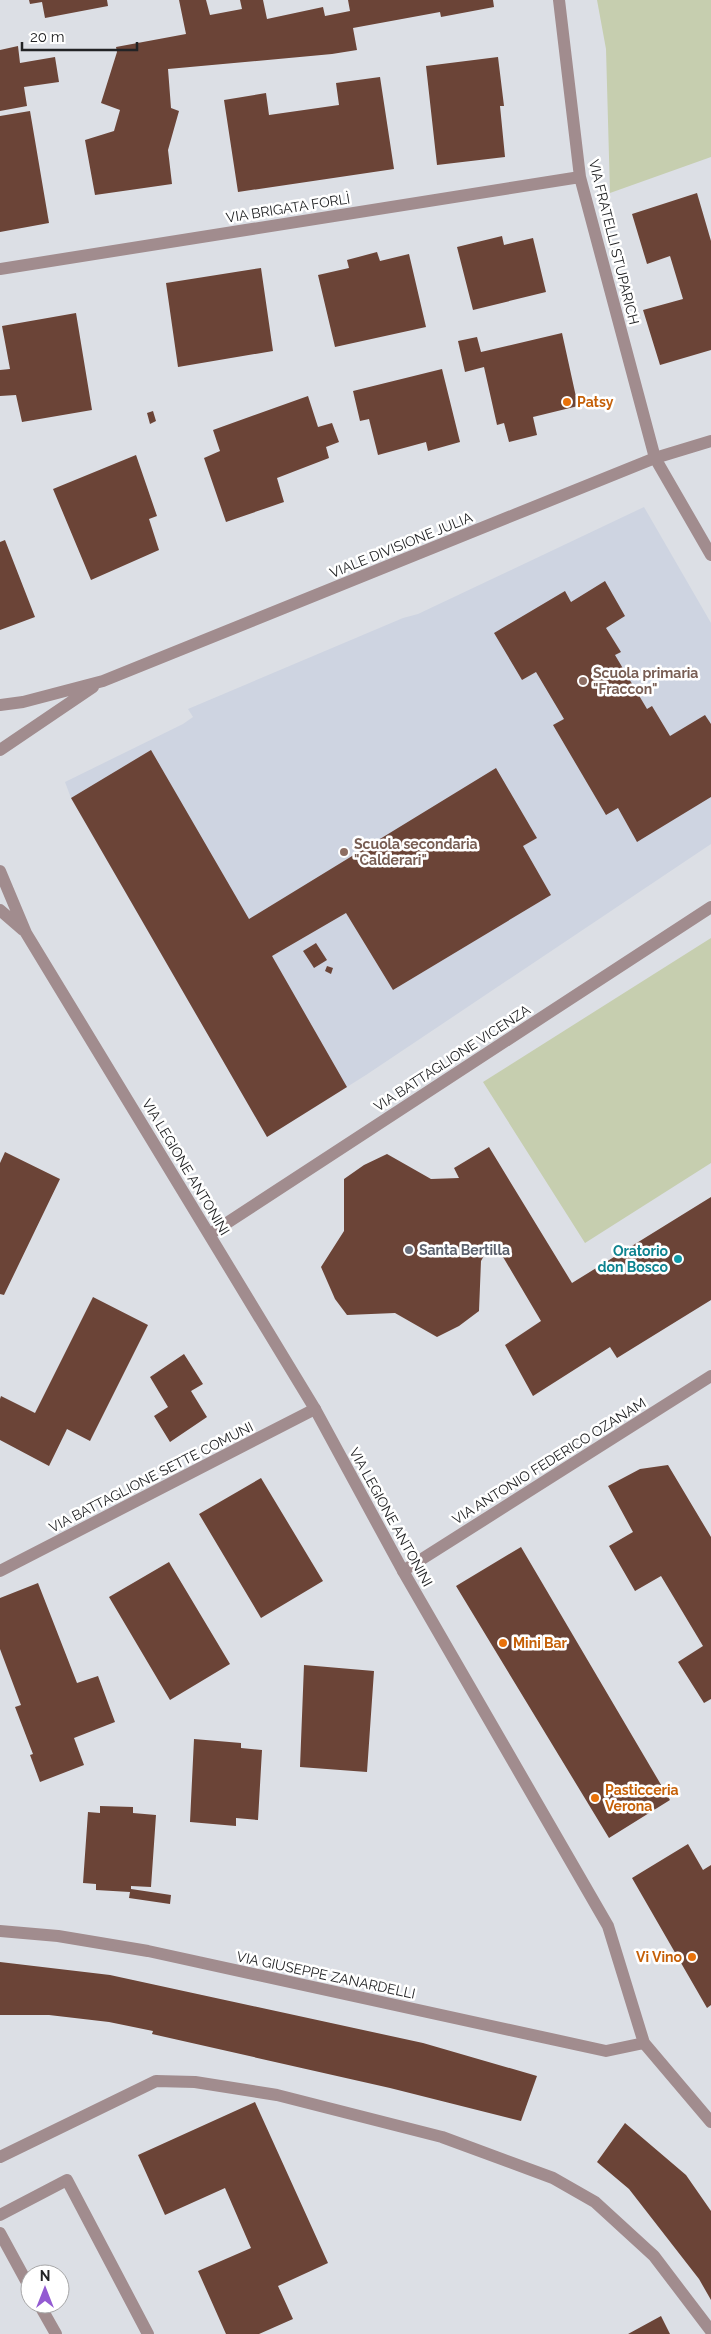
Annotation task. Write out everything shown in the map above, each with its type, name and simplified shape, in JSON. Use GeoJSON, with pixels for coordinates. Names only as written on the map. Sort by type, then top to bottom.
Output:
{"type":"FeatureCollection","features":[{"type":"Feature","properties":{"kind":"street","name":"VIA FRATELLI STUPARICH"},"geometry":{"type":"LineString","coordinates":[[559,0],[580,177],[655,458],[711,556]]}},
{"type":"Feature","properties":{"kind":"street","name":"VIA BRIGATA FORLÌ"},"geometry":{"type":"LineString","coordinates":[[0,269],[580,177]]}},
{"type":"Feature","properties":{"kind":"street","name":"VIALE DIVISIONE JULIA"},"geometry":{"type":"LineString","coordinates":[[0,705],[23,702],[103,680],[655,458],[711,440]]}},
{"type":"Feature","properties":{"kind":"street","name":"VIALE DIVISIONE JULIA"},"geometry":{"type":"LineString","coordinates":[[0,750],[103,680]]}},
{"type":"Feature","properties":{"kind":"street","name":"VIA LEGIONE ANTONINI"},"geometry":{"type":"LineString","coordinates":[[0,871],[26,933],[315,1409],[403,1571],[608,1926],[644,2043],[711,2122]]}},
{"type":"Feature","properties":{"kind":"street","name":"VIA BATTAGLIONE VICENZA"},"geometry":{"type":"LineString","coordinates":[[210,1234],[711,907]]}},
{"type":"Feature","properties":{"kind":"street","name":"VIA LEGIONE ANTONINI"},"geometry":{"type":"LineString","coordinates":[[0,910],[26,933]]}},
{"type":"Feature","properties":{"kind":"street","name":"VIA ANTONIO FEDERICO OZANAM"},"geometry":{"type":"LineString","coordinates":[[403,1571],[711,1376]]}},
{"type":"Feature","properties":{"kind":"street","name":"VIA BATTAGLIONE SETTE COMUNI"},"geometry":{"type":"LineString","coordinates":[[0,1571],[315,1409]]}},
{"type":"Feature","properties":{"kind":"street","name":"VIA GIUSEPPE ZANARDELLI"},"geometry":{"type":"LineString","coordinates":[[0,1931],[58,1936],[148,1951],[606,2051],[644,2043]]}},
{"type":"Feature","properties":{"kind":"street"},"geometry":{"type":"LineString","coordinates":[[0,2157],[156,2081],[195,2082],[277,2095],[442,2137],[553,2178],[595,2202],[654,2256],[711,2331]]}},
{"type":"Feature","properties":{"kind":"street"},"geometry":{"type":"LineString","coordinates":[[0,2216],[67,2180],[148,2334]]}},
{"type":"Feature","properties":{"kind":"street"},"geometry":{"type":"LineString","coordinates":[[0,2233],[20,2270]]}},
{"type":"Feature","properties":{"kind":"street"},"geometry":{"type":"LineString","coordinates":[[45,2314],[56,2334]]}},
{"type":"Feature","properties":{"kind":"shaded area","name":"Scuola secondaria \"Calderari\""},"geometry":{"type":"Polygon","coordinates":[[[644,507],[711,623],[711,844],[366,1075],[267,1137],[71,798],[65,782],[183,724],[193,717],[188,709],[403,618],[418,614],[644,507]]]}},
{"type":"Feature","properties":{"kind":"green space"},"geometry":{"type":"Polygon","coordinates":[[[597,0],[711,0],[711,157],[610,193],[606,49],[597,0]]]}},
{"type":"Feature","properties":{"kind":"green space"},"geometry":{"type":"Polygon","coordinates":[[[711,938],[711,1163],[585,1243],[483,1082],[711,938]]]}},
{"type":"Feature","properties":{"kind":"building"},"geometry":{"type":"Polygon","coordinates":[[[29,0],[107,0],[108,6],[45,18],[42,2],[30,4],[29,0]]]}},
{"type":"Feature","properties":{"kind":"building"},"geometry":{"type":"Polygon","coordinates":[[[179,0],[206,0],[210,15],[242,9],[240,0],[263,0],[267,19],[323,7],[325,16],[350,11],[348,0],[493,0],[494,7],[441,17],[440,12],[353,28],[357,50],[168,69],[171,108],[179,111],[168,150],[172,184],[95,195],[85,140],[114,131],[120,110],[101,103],[117,52],[116,47],[186,34],[179,0]]]}},
{"type":"Feature","properties":{"kind":"building"},"geometry":{"type":"Polygon","coordinates":[[[18,46],[20,63],[55,57],[59,82],[24,87],[27,106],[0,111],[0,50],[18,46]]]}},
{"type":"Feature","properties":{"kind":"building"},"geometry":{"type":"Polygon","coordinates":[[[498,57],[504,106],[500,106],[505,157],[437,165],[426,66],[498,57]]]}},
{"type":"Feature","properties":{"kind":"building"},"geometry":{"type":"Polygon","coordinates":[[[380,77],[394,169],[238,192],[224,100],[266,93],[269,115],[339,105],[336,83],[380,77]]]}},
{"type":"Feature","properties":{"kind":"building"},"geometry":{"type":"Polygon","coordinates":[[[30,111],[49,223],[0,232],[0,116],[30,111]]]}},
{"type":"Feature","properties":{"kind":"building"},"geometry":{"type":"Polygon","coordinates":[[[697,193],[711,241],[711,350],[660,365],[643,310],[683,299],[670,256],[647,264],[632,214],[697,193]]]}},
{"type":"Feature","properties":{"kind":"building"},"geometry":{"type":"Polygon","coordinates":[[[502,236],[504,245],[533,238],[546,292],[473,310],[457,247],[502,236]]]}},
{"type":"Feature","properties":{"kind":"building"},"geometry":{"type":"Polygon","coordinates":[[[377,252],[380,261],[409,254],[426,327],[335,347],[318,275],[349,268],[347,260],[377,252]]]}},
{"type":"Feature","properties":{"kind":"building"},"geometry":{"type":"Polygon","coordinates":[[[261,268],[273,351],[178,367],[166,283],[261,268]]]}},
{"type":"Feature","properties":{"kind":"building"},"geometry":{"type":"Polygon","coordinates":[[[76,313],[92,410],[22,422],[16,395],[0,396],[0,370],[10,369],[2,326],[76,313]]]}},
{"type":"Feature","properties":{"kind":"building"},"geometry":{"type":"Polygon","coordinates":[[[562,333],[578,406],[533,417],[537,435],[509,442],[504,423],[497,425],[484,367],[465,372],[458,341],[477,337],[481,352],[562,333]]]}},
{"type":"Feature","properties":{"kind":"building"},"geometry":{"type":"Polygon","coordinates":[[[442,369],[460,442],[428,451],[426,442],[378,455],[369,419],[360,421],[353,391],[442,369]]]}},
{"type":"Feature","properties":{"kind":"building"},"geometry":{"type":"Polygon","coordinates":[[[308,396],[318,427],[332,423],[339,442],[326,447],[329,458],[277,478],[284,502],[226,522],[204,458],[220,451],[213,430],[308,396]]]}},
{"type":"Feature","properties":{"kind":"building"},"geometry":{"type":"Polygon","coordinates":[[[153,411],[156,421],[150,424],[147,413],[153,411]]]}},
{"type":"Feature","properties":{"kind":"building"},"geometry":{"type":"Polygon","coordinates":[[[136,455],[157,516],[149,519],[159,550],[91,580],[53,489],[136,455]]]}},
{"type":"Feature","properties":{"kind":"building"},"geometry":{"type":"Polygon","coordinates":[[[5,540],[35,617],[0,630],[0,542],[5,540]]]}},
{"type":"Feature","properties":{"kind":"building"},"geometry":{"type":"Polygon","coordinates":[[[605,581],[625,616],[606,628],[621,652],[615,655],[647,709],[652,706],[670,736],[705,715],[711,724],[711,797],[637,842],[618,808],[606,815],[553,725],[564,719],[536,672],[522,680],[494,633],[565,591],[571,602],[605,581]]]}},
{"type":"Feature","properties":{"kind":"building"},"geometry":{"type":"Polygon","coordinates":[[[151,750],[249,919],[496,768],[537,838],[523,846],[551,895],[393,990],[346,913],[272,956],[347,1087],[267,1137],[71,798],[151,750]]]}},
{"type":"Feature","properties":{"kind":"building"},"geometry":{"type":"Polygon","coordinates":[[[316,943],[327,960],[314,968],[303,951],[316,943]]]}},
{"type":"Feature","properties":{"kind":"building"},"geometry":{"type":"Polygon","coordinates":[[[327,966],[333,968],[331,974],[325,971],[327,966]]]}},
{"type":"Feature","properties":{"kind":"building"},"geometry":{"type":"Polygon","coordinates":[[[489,1147],[572,1283],[711,1197],[711,1300],[617,1358],[610,1347],[533,1396],[505,1345],[541,1321],[493,1240],[481,1261],[479,1311],[459,1326],[437,1337],[395,1313],[347,1315],[335,1299],[321,1267],[344,1231],[344,1179],[364,1165],[387,1154],[431,1179],[459,1178],[454,1168],[489,1147]]]}},
{"type":"Feature","properties":{"kind":"building"},"geometry":{"type":"Polygon","coordinates":[[[5,1152],[60,1179],[4,1295],[0,1294],[0,1163],[5,1152]]]}},
{"type":"Feature","properties":{"kind":"building"},"geometry":{"type":"Polygon","coordinates":[[[93,1297],[148,1325],[90,1441],[67,1429],[49,1466],[0,1440],[0,1399],[1,1396],[35,1413],[93,1297]]]}},
{"type":"Feature","properties":{"kind":"building"},"geometry":{"type":"Polygon","coordinates":[[[184,1354],[203,1384],[191,1391],[207,1417],[170,1442],[154,1416],[168,1407],[150,1377],[184,1354]]]}},
{"type":"Feature","properties":{"kind":"building"},"geometry":{"type":"Polygon","coordinates":[[[668,1465],[711,1537],[711,1699],[704,1703],[678,1662],[703,1646],[661,1576],[635,1591],[609,1546],[633,1532],[608,1486],[640,1469],[668,1465]]]}},
{"type":"Feature","properties":{"kind":"building"},"geometry":{"type":"Polygon","coordinates":[[[261,1478],[323,1581],[261,1618],[199,1514],[261,1478]]]}},
{"type":"Feature","properties":{"kind":"building"},"geometry":{"type":"Polygon","coordinates":[[[521,1547],[670,1800],[609,1838],[456,1586],[521,1547]]]}},
{"type":"Feature","properties":{"kind":"building"},"geometry":{"type":"Polygon","coordinates":[[[169,1562],[230,1664],[170,1700],[109,1597],[169,1562]]]}},
{"type":"Feature","properties":{"kind":"building"},"geometry":{"type":"Polygon","coordinates":[[[38,1583],[77,1683],[98,1676],[115,1722],[74,1738],[84,1765],[40,1782],[30,1755],[33,1754],[15,1707],[21,1705],[0,1649],[0,1598],[38,1583]]]}},
{"type":"Feature","properties":{"kind":"building"},"geometry":{"type":"Polygon","coordinates":[[[304,1665],[374,1671],[367,1772],[300,1767],[304,1665]]]}},
{"type":"Feature","properties":{"kind":"building"},"geometry":{"type":"Polygon","coordinates":[[[194,1739],[241,1743],[241,1748],[262,1750],[258,1820],[236,1818],[236,1826],[190,1822],[194,1739]]]}},
{"type":"Feature","properties":{"kind":"building"},"geometry":{"type":"Polygon","coordinates":[[[100,1806],[133,1807],[133,1813],[156,1815],[151,1887],[131,1886],[131,1889],[171,1895],[170,1904],[129,1898],[130,1892],[96,1890],[96,1884],[83,1883],[88,1812],[100,1813],[100,1806]]]}},
{"type":"Feature","properties":{"kind":"building"},"geometry":{"type":"Polygon","coordinates":[[[688,1844],[703,1870],[711,1865],[711,2005],[707,2008],[632,1878],[688,1844]]]}},
{"type":"Feature","properties":{"kind":"building"},"geometry":{"type":"Polygon","coordinates":[[[0,1962],[110,1975],[423,2043],[537,2076],[521,2121],[390,2088],[152,2034],[153,2031],[109,2022],[49,2015],[0,2015],[0,1962]]]}},
{"type":"Feature","properties":{"kind":"building"},"geometry":{"type":"Polygon","coordinates":[[[255,2102],[328,2263],[278,2286],[293,2319],[259,2334],[226,2334],[198,2271],[251,2248],[225,2188],[165,2215],[138,2155],[255,2102]]]}},
{"type":"Feature","properties":{"kind":"building"},"geometry":{"type":"Polygon","coordinates":[[[625,2123],[686,2175],[711,2211],[711,2300],[699,2279],[629,2189],[597,2162],[625,2123]]]}},
{"type":"Feature","properties":{"kind":"building"},"geometry":{"type":"Polygon","coordinates":[[[661,2316],[670,2334],[628,2334],[661,2316]]]}},
{"type":"Feature","properties":{"kind":"place","name":"Patsy"},"geometry":{"type":"Point","coordinates":[567,402]}},
{"type":"Feature","properties":{"kind":"place","name":"Scuola primaria \"Fraccon\""},"geometry":{"type":"Point","coordinates":[583,681]}},
{"type":"Feature","properties":{"kind":"place","name":"Scuola secondaria \"Calderari\""},"geometry":{"type":"Point","coordinates":[344,852]}},
{"type":"Feature","properties":{"kind":"place","name":"Santa Bertilla"},"geometry":{"type":"Point","coordinates":[409,1250]}},
{"type":"Feature","properties":{"kind":"place","name":"Oratorio don Bosco"},"geometry":{"type":"Point","coordinates":[678,1259]}},
{"type":"Feature","properties":{"kind":"place","name":"Mini Bar"},"geometry":{"type":"Point","coordinates":[503,1643]}},
{"type":"Feature","properties":{"kind":"place","name":"Pasticceria Verona"},"geometry":{"type":"Point","coordinates":[595,1798]}},
{"type":"Feature","properties":{"kind":"place","name":"Vi Vino"},"geometry":{"type":"Point","coordinates":[692,1957]}}]}
